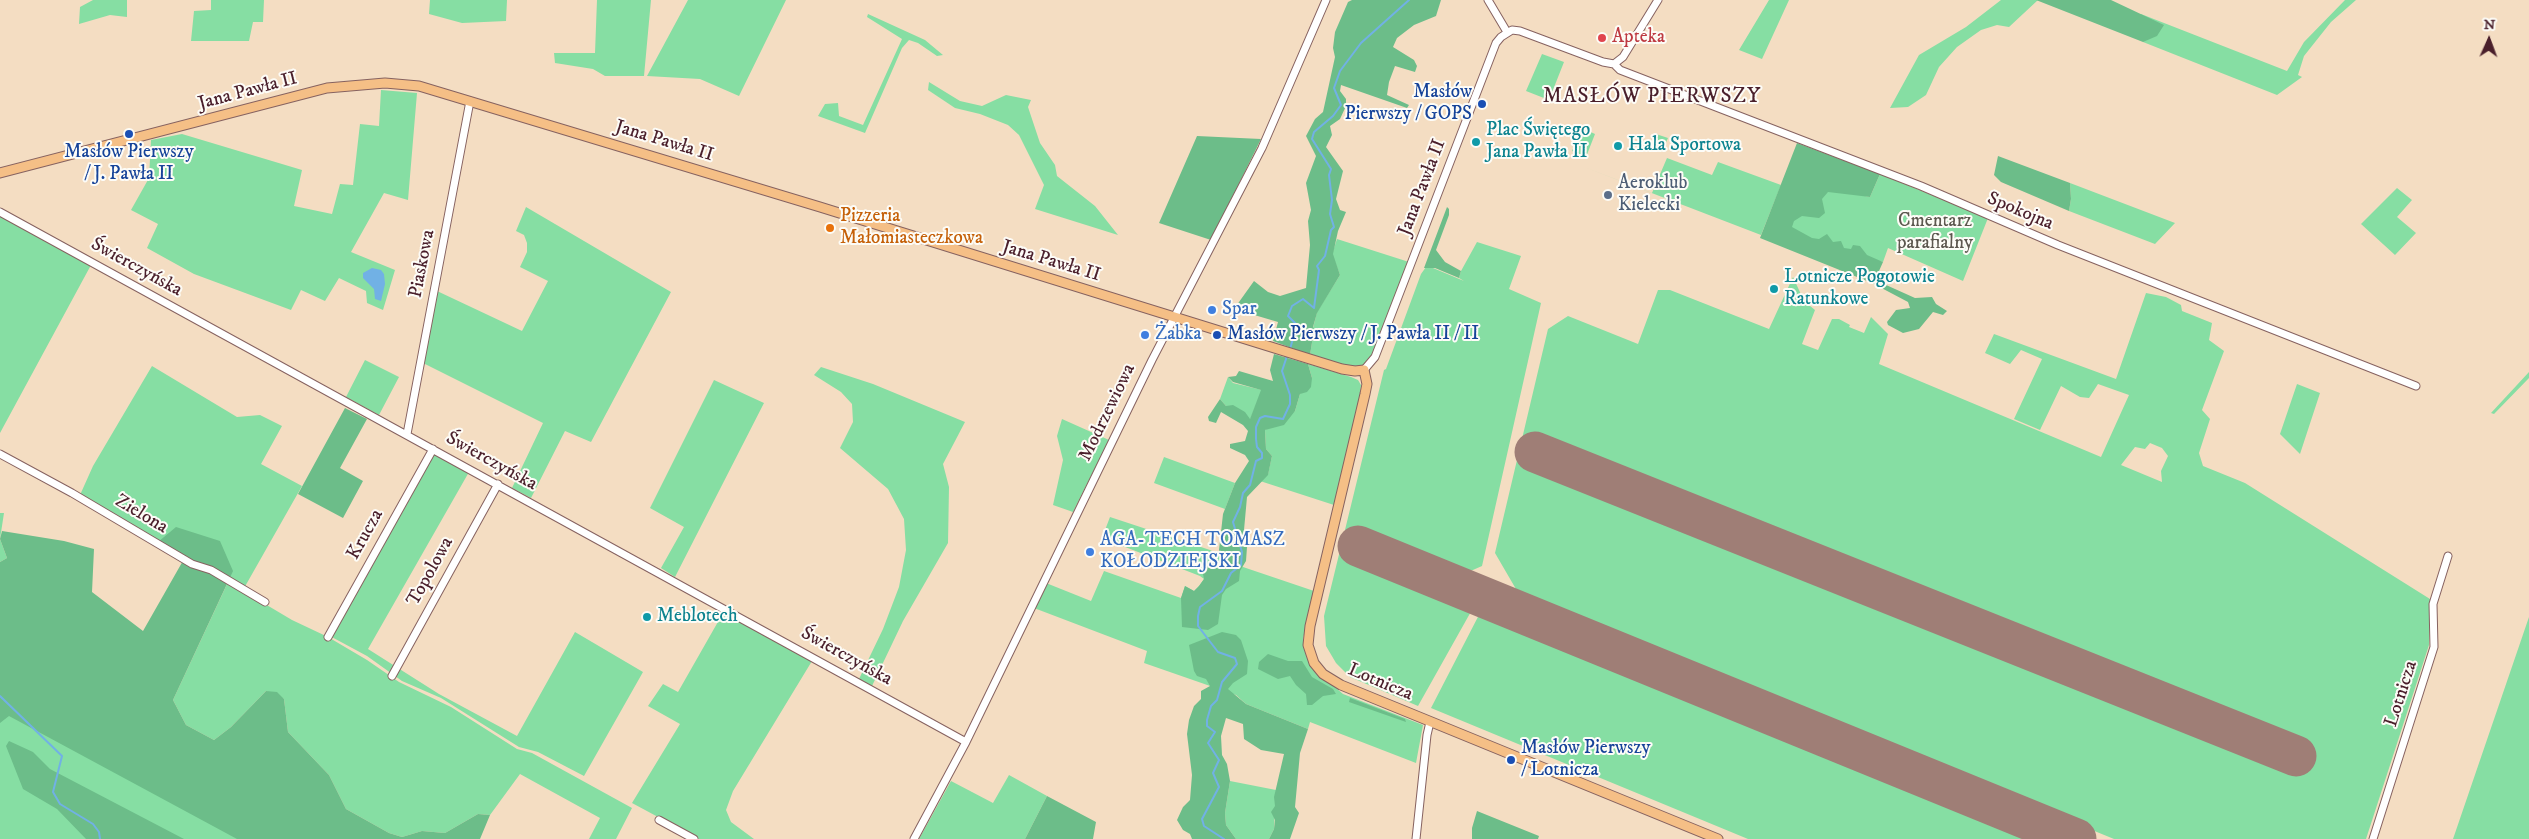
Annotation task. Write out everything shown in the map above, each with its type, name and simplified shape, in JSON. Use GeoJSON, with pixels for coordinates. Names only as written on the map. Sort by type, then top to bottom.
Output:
{"type":"FeatureCollection","features":[{"type":"Feature","properties":{"kind":"main road","name":"Jana Pawła II"},"geometry":{"type":"LineString","coordinates":[[0,173],[336,87],[364,84],[419,86],[1300,357],[1350,371],[1364,370]]}},
{"type":"Feature","properties":{"kind":"main road","name":"Lotnicza"},"geometry":{"type":"LineString","coordinates":[[1364,370],[1367,384],[1365,394],[1310,626],[1308,645],[1314,663],[1331,680],[1718,839]]}},
{"type":"Feature","properties":{"kind":"street","name":"Modrzewiowa"},"geometry":{"type":"LineString","coordinates":[[914,839],[966,742],[1175,317],[1262,148],[1326,0]]}},
{"type":"Feature","properties":{"kind":"street"},"geometry":{"type":"LineString","coordinates":[[1488,0],[1507,32],[1525,32],[1603,62],[1614,64],[1623,57],[1658,0]]}},
{"type":"Feature","properties":{"kind":"street","name":"Jana Pawła II"},"geometry":{"type":"LineString","coordinates":[[1364,370],[1376,358],[1496,43],[1507,32]]}},
{"type":"Feature","properties":{"kind":"street","name":"Spokojna"},"geometry":{"type":"LineString","coordinates":[[1614,64],[1620,70],[1921,186],[2058,245],[2416,386]]}},
{"type":"Feature","properties":{"kind":"street","name":"Piaskowa"},"geometry":{"type":"LineString","coordinates":[[407,434],[470,101]]}},
{"type":"Feature","properties":{"kind":"street","name":"Świerczyńska"},"geometry":{"type":"LineString","coordinates":[[0,212],[966,742]]}},
{"type":"Feature","properties":{"kind":"street","name":"Krucza"},"geometry":{"type":"LineString","coordinates":[[328,637],[433,448]]}},
{"type":"Feature","properties":{"kind":"street","name":"Zielona"},"geometry":{"type":"LineString","coordinates":[[0,454],[72,493],[192,564],[211,570],[265,602]]}},
{"type":"Feature","properties":{"kind":"street","name":"Topolowa"},"geometry":{"type":"LineString","coordinates":[[392,676],[498,484]]}},
{"type":"Feature","properties":{"kind":"street","name":"Lotnicza"},"geometry":{"type":"LineString","coordinates":[[2373,839],[2434,647],[2433,604],[2448,556]]}},
{"type":"Feature","properties":{"kind":"street"},"geometry":{"type":"LineString","coordinates":[[1416,839],[1426,735],[1430,722]]}},
{"type":"Feature","properties":{"kind":"street"},"geometry":{"type":"LineString","coordinates":[[659,820],[694,839]]}},
{"type":"Feature","properties":{"kind":"green space"},"geometry":{"type":"Polygon","coordinates":[[[93,0],[127,0],[127,17],[110,15],[79,24],[80,7],[93,0]]]}},
{"type":"Feature","properties":{"kind":"green space"},"geometry":{"type":"Polygon","coordinates":[[[211,0],[264,0],[263,22],[253,22],[249,41],[191,41],[194,11],[211,10],[211,0]]]}},
{"type":"Feature","properties":{"kind":"green space"},"geometry":{"type":"Polygon","coordinates":[[[430,0],[507,0],[506,21],[462,23],[429,14],[430,0]]]}},
{"type":"Feature","properties":{"kind":"green space"},"geometry":{"type":"Polygon","coordinates":[[[597,0],[651,0],[644,76],[605,76],[593,69],[555,63],[554,53],[595,53],[597,0]]]}},
{"type":"Feature","properties":{"kind":"green space"},"geometry":{"type":"Polygon","coordinates":[[[688,0],[786,0],[739,96],[700,79],[647,76],[688,0]]]}},
{"type":"Feature","properties":{"kind":"green space"},"geometry":{"type":"Polygon","coordinates":[[[1352,0],[1441,0],[1436,16],[1414,25],[1397,38],[1393,47],[1414,60],[1417,66],[1415,72],[1395,66],[1389,82],[1387,95],[1409,105],[1407,108],[1341,85],[1340,91],[1346,99],[1346,106],[1340,119],[1330,126],[1332,135],[1326,147],[1343,171],[1336,199],[1340,210],[1346,212],[1338,231],[1333,254],[1340,275],[1317,313],[1313,327],[1310,355],[1273,341],[1278,322],[1234,309],[1254,281],[1268,292],[1280,296],[1306,288],[1310,245],[1308,221],[1311,210],[1306,183],[1316,156],[1306,136],[1315,119],[1323,112],[1335,57],[1333,48],[1335,32],[1348,2],[1352,0]]]}},
{"type":"Feature","properties":{"kind":"green space"},"geometry":{"type":"Polygon","coordinates":[[[1769,0],[1789,0],[1762,59],[1739,50],[1769,0]]]}},
{"type":"Feature","properties":{"kind":"green space"},"geometry":{"type":"Polygon","coordinates":[[[2001,0],[2038,0],[2009,27],[1997,25],[1981,30],[1957,47],[1939,67],[1926,95],[1908,107],[1890,108],[1919,55],[1966,27],[2001,0]]]}},
{"type":"Feature","properties":{"kind":"green space"},"geometry":{"type":"Polygon","coordinates":[[[2036,0],[2111,0],[2164,25],[2157,36],[2143,42],[2036,0]]]}},
{"type":"Feature","properties":{"kind":"green space"},"geometry":{"type":"Polygon","coordinates":[[[2345,0],[2356,0],[2331,22],[2304,56],[2298,75],[2302,77],[2277,95],[2143,42],[2141,14],[2287,71],[2304,42],[2345,0]]]}},
{"type":"Feature","properties":{"kind":"green space"},"geometry":{"type":"Polygon","coordinates":[[[868,14],[925,40],[943,55],[937,56],[918,43],[909,40],[902,48],[865,133],[818,116],[825,104],[838,103],[839,116],[863,125],[902,39],[867,17],[868,14]]]}},
{"type":"Feature","properties":{"kind":"green space"},"geometry":{"type":"Polygon","coordinates":[[[1542,54],[1564,62],[1549,100],[1526,91],[1542,54]]]}},
{"type":"Feature","properties":{"kind":"green space"},"geometry":{"type":"Polygon","coordinates":[[[929,82],[960,101],[982,106],[1006,95],[1031,100],[1028,107],[1040,143],[1055,165],[1057,176],[1095,206],[1118,235],[1035,209],[1044,185],[1019,135],[1008,125],[980,114],[955,108],[928,90],[929,82]]]}},
{"type":"Feature","properties":{"kind":"green space"},"geometry":{"type":"Polygon","coordinates":[[[381,90],[417,93],[408,200],[384,193],[351,252],[395,270],[383,310],[367,303],[366,291],[339,278],[325,301],[301,290],[291,310],[194,274],[147,248],[158,224],[131,210],[149,178],[151,140],[182,134],[302,170],[294,206],[332,214],[340,184],[353,185],[360,124],[379,126],[381,90]]]}},
{"type":"Feature","properties":{"kind":"green space"},"geometry":{"type":"Polygon","coordinates":[[[1582,128],[1595,134],[1586,157],[1572,151],[1582,128]]]}},
{"type":"Feature","properties":{"kind":"green space"},"geometry":{"type":"Polygon","coordinates":[[[1656,134],[1668,138],[1662,151],[1651,147],[1656,134]]]}},
{"type":"Feature","properties":{"kind":"green space"},"geometry":{"type":"Polygon","coordinates":[[[1197,136],[1261,139],[1211,240],[1159,223],[1197,136]]]}},
{"type":"Feature","properties":{"kind":"green space"},"geometry":{"type":"Polygon","coordinates":[[[1797,143],[1880,174],[1870,197],[1828,192],[1822,199],[1825,213],[1819,218],[1802,216],[1794,221],[1792,227],[1812,238],[1819,239],[1827,234],[1833,242],[1841,241],[1844,248],[1851,249],[1853,245],[1860,246],[1867,255],[1883,262],[1875,280],[1915,298],[1932,297],[1936,304],[1947,311],[1943,315],[1933,312],[1919,329],[1903,333],[1888,325],[1887,322],[1896,310],[1910,308],[1908,302],[1872,283],[1760,238],[1797,143]]]}},
{"type":"Feature","properties":{"kind":"green space"},"geometry":{"type":"Polygon","coordinates":[[[1998,156],[2070,183],[2071,199],[2069,211],[2001,182],[1994,175],[1998,156]]]}},
{"type":"Feature","properties":{"kind":"green space"},"geometry":{"type":"Polygon","coordinates":[[[1667,158],[1712,175],[1718,162],[1781,185],[1761,235],[1584,167],[1652,193],[1667,158]]]}},
{"type":"Feature","properties":{"kind":"green space","name":"Cmentarz parafialny"},"geometry":{"type":"Polygon","coordinates":[[[1880,174],[1988,218],[1963,281],[1888,248],[1883,262],[1785,237],[1787,221],[1818,186],[1870,197],[1880,174]]]}},
{"type":"Feature","properties":{"kind":"green space"},"geometry":{"type":"Polygon","coordinates":[[[2070,183],[2175,223],[2155,244],[2069,211],[2071,199],[2070,183]]]}},
{"type":"Feature","properties":{"kind":"green space"},"geometry":{"type":"Polygon","coordinates":[[[2397,188],[2412,200],[2397,217],[2416,233],[2395,255],[2361,224],[2397,188]]]}},
{"type":"Feature","properties":{"kind":"green space"},"geometry":{"type":"Polygon","coordinates":[[[526,207],[671,292],[591,442],[565,431],[531,498],[512,488],[543,423],[423,363],[437,291],[522,331],[548,281],[520,267],[527,252],[527,243],[524,235],[516,231],[526,207]]]}},
{"type":"Feature","properties":{"kind":"green space"},"geometry":{"type":"Polygon","coordinates":[[[1447,207],[1449,215],[1436,250],[1445,262],[1461,271],[1459,278],[1435,268],[1424,268],[1447,207]]]}},
{"type":"Feature","properties":{"kind":"green space"},"geometry":{"type":"Polygon","coordinates":[[[0,216],[91,265],[0,433],[0,216]]]}},
{"type":"Feature","properties":{"kind":"green space"},"geometry":{"type":"Polygon","coordinates":[[[1337,239],[1409,262],[1374,354],[1362,366],[1354,368],[1310,355],[1317,312],[1340,275],[1332,254],[1337,239]]]}},
{"type":"Feature","properties":{"kind":"green space"},"geometry":{"type":"Polygon","coordinates":[[[1477,242],[1521,256],[1509,289],[1541,303],[1482,566],[1466,573],[1473,608],[1418,706],[1350,677],[1336,663],[1326,646],[1324,616],[1384,370],[1386,369],[1421,274],[1426,267],[1433,268],[1464,281],[1459,278],[1461,271],[1477,242]]]}},
{"type":"Feature","properties":{"kind":"green space"},"geometry":{"type":"Polygon","coordinates":[[[1793,277],[1804,301],[1815,310],[1802,344],[1818,350],[1832,319],[1839,319],[1850,325],[1849,327],[1864,333],[1871,317],[1888,334],[1879,364],[2101,457],[2129,395],[2098,384],[2089,398],[2080,397],[2061,386],[2040,430],[2014,419],[2042,359],[2021,350],[2010,364],[1985,353],[1994,334],[2116,379],[2146,293],[2166,297],[2181,305],[2182,311],[2212,323],[2209,340],[2224,351],[2202,410],[2210,419],[2199,453],[2203,466],[2245,483],[2430,599],[2429,645],[2366,839],[2114,839],[1520,596],[1495,553],[1548,329],[1568,316],[1638,344],[1658,290],[1670,290],[1769,329],[1793,277]],[[2150,443],[2145,449],[2135,447],[2121,465],[2162,482],[2161,471],[2168,456],[2162,448],[2150,443]]]}},
{"type":"Feature","properties":{"kind":"green space"},"geometry":{"type":"Polygon","coordinates":[[[1274,354],[1308,364],[1312,378],[1311,387],[1307,392],[1300,394],[1295,411],[1284,425],[1265,430],[1266,449],[1272,456],[1268,475],[1247,497],[1244,530],[1247,547],[1246,561],[1240,571],[1239,581],[1226,589],[1222,595],[1218,624],[1208,630],[1182,627],[1181,598],[1185,586],[1194,591],[1204,579],[1202,569],[1212,563],[1220,564],[1222,567],[1226,564],[1219,550],[1223,514],[1235,483],[1249,461],[1245,455],[1230,448],[1230,444],[1245,441],[1248,431],[1243,425],[1221,412],[1216,423],[1209,421],[1208,417],[1220,399],[1226,406],[1233,405],[1245,412],[1250,419],[1261,390],[1233,382],[1228,377],[1236,376],[1239,371],[1273,381],[1270,370],[1274,354]]]}},
{"type":"Feature","properties":{"kind":"green space"},"geometry":{"type":"Polygon","coordinates":[[[365,360],[399,377],[379,415],[346,397],[365,360]]]}},
{"type":"Feature","properties":{"kind":"green space"},"geometry":{"type":"Polygon","coordinates":[[[1308,364],[1351,377],[1358,380],[1361,385],[1359,409],[1334,505],[1260,481],[1268,474],[1272,456],[1266,449],[1265,430],[1295,411],[1300,394],[1312,378],[1308,364]]]}},
{"type":"Feature","properties":{"kind":"green space"},"geometry":{"type":"Polygon","coordinates":[[[152,366],[237,417],[260,415],[282,426],[261,464],[302,486],[243,590],[80,495],[93,466],[152,366]]]}},
{"type":"Feature","properties":{"kind":"green space"},"geometry":{"type":"Polygon","coordinates":[[[821,367],[873,384],[965,422],[943,464],[949,487],[948,543],[903,621],[872,686],[859,679],[883,629],[899,587],[906,550],[904,519],[888,489],[840,448],[853,422],[852,404],[841,392],[814,375],[821,367]]]}},
{"type":"Feature","properties":{"kind":"green space"},"geometry":{"type":"Polygon","coordinates":[[[2529,372],[2529,378],[2494,414],[2491,413],[2529,372]]]}},
{"type":"Feature","properties":{"kind":"green space"},"geometry":{"type":"Polygon","coordinates":[[[1228,377],[1233,383],[1262,390],[1250,420],[1226,406],[1220,399],[1228,377]]]}},
{"type":"Feature","properties":{"kind":"green space"},"geometry":{"type":"Polygon","coordinates":[[[714,380],[764,403],[675,577],[661,568],[684,527],[650,508],[714,380]]]}},
{"type":"Feature","properties":{"kind":"green space"},"geometry":{"type":"Polygon","coordinates":[[[2297,384],[2320,393],[2300,454],[2280,434],[2297,384]]]}},
{"type":"Feature","properties":{"kind":"green space"},"geometry":{"type":"Polygon","coordinates":[[[345,408],[367,419],[340,468],[363,481],[343,518],[298,494],[345,408]]]}},
{"type":"Feature","properties":{"kind":"green space"},"geometry":{"type":"Polygon","coordinates":[[[1062,419],[1109,440],[1073,512],[1053,505],[1063,460],[1057,436],[1062,419]]]}},
{"type":"Feature","properties":{"kind":"green space"},"geometry":{"type":"Polygon","coordinates":[[[434,453],[469,472],[368,649],[439,694],[517,736],[575,632],[643,672],[584,776],[538,752],[519,747],[441,698],[402,681],[367,656],[328,635],[434,453]]]}},
{"type":"Feature","properties":{"kind":"green space"},"geometry":{"type":"Polygon","coordinates":[[[1164,457],[1235,483],[1225,509],[1154,483],[1164,457]]]}},
{"type":"Feature","properties":{"kind":"green space"},"geometry":{"type":"Polygon","coordinates":[[[0,513],[4,513],[0,539],[0,513]]]}},
{"type":"Feature","properties":{"kind":"green space"},"geometry":{"type":"Polygon","coordinates":[[[1110,517],[1210,550],[1243,567],[1314,591],[1303,639],[1308,660],[1314,669],[1343,694],[1423,725],[1416,763],[1310,722],[1308,729],[1246,704],[1236,695],[1144,663],[1147,651],[1034,608],[1046,583],[1091,601],[1104,571],[1181,598],[1185,586],[1194,591],[1199,586],[1204,579],[1200,576],[1102,538],[1110,517]]]}},
{"type":"Feature","properties":{"kind":"green space"},"geometry":{"type":"Polygon","coordinates":[[[176,527],[220,541],[233,571],[173,700],[186,725],[214,740],[231,727],[266,691],[277,692],[284,699],[288,732],[329,775],[346,809],[389,833],[402,837],[422,831],[445,833],[478,814],[490,815],[480,839],[237,839],[9,716],[0,723],[0,562],[7,558],[0,539],[2,531],[64,541],[94,549],[92,592],[143,631],[184,559],[158,542],[176,527]]]}},
{"type":"Feature","properties":{"kind":"green space"},"geometry":{"type":"Polygon","coordinates":[[[0,539],[7,558],[0,562],[0,539]]]}},
{"type":"Feature","properties":{"kind":"green space"},"geometry":{"type":"Polygon","coordinates":[[[228,582],[292,620],[328,637],[399,682],[451,707],[517,749],[532,753],[632,808],[616,839],[589,839],[600,818],[520,774],[490,815],[478,814],[445,833],[422,831],[402,837],[389,833],[346,809],[329,775],[288,732],[284,699],[266,691],[231,727],[214,740],[186,725],[173,700],[228,582]]]}},
{"type":"Feature","properties":{"kind":"green space"},"geometry":{"type":"Polygon","coordinates":[[[1481,611],[2040,839],[1748,839],[1431,708],[1481,611]]]}},
{"type":"Feature","properties":{"kind":"green space"},"geometry":{"type":"Polygon","coordinates":[[[723,613],[812,661],[733,791],[726,810],[731,822],[754,839],[699,839],[632,803],[680,724],[648,706],[663,684],[678,692],[723,613]]]}},
{"type":"Feature","properties":{"kind":"green space"},"geometry":{"type":"Polygon","coordinates":[[[2529,617],[2529,839],[2453,839],[2529,617]]]}},
{"type":"Feature","properties":{"kind":"green space"},"geometry":{"type":"Polygon","coordinates":[[[1222,632],[1236,635],[1241,640],[1248,661],[1247,674],[1233,683],[1228,689],[1246,704],[1308,729],[1300,753],[1295,807],[1299,813],[1290,839],[1269,839],[1274,829],[1275,820],[1271,812],[1275,806],[1274,797],[1284,754],[1261,750],[1244,739],[1243,724],[1226,718],[1221,736],[1222,755],[1227,764],[1230,781],[1225,813],[1226,825],[1236,839],[1192,839],[1190,834],[1183,830],[1177,820],[1183,807],[1190,800],[1192,775],[1187,734],[1189,720],[1194,706],[1201,699],[1201,691],[1210,686],[1206,679],[1197,676],[1194,671],[1189,645],[1222,632]]]}},
{"type":"Feature","properties":{"kind":"green space"},"geometry":{"type":"Polygon","coordinates":[[[1268,654],[1288,661],[1302,661],[1312,677],[1333,689],[1336,694],[1323,696],[1312,705],[1307,705],[1306,694],[1290,676],[1278,679],[1258,669],[1259,662],[1268,654]]]}},
{"type":"Feature","properties":{"kind":"green space"},"geometry":{"type":"Polygon","coordinates":[[[1350,698],[1405,719],[1406,722],[1349,702],[1350,698]]]}},
{"type":"Feature","properties":{"kind":"green space"},"geometry":{"type":"Polygon","coordinates":[[[0,707],[240,839],[0,839],[0,707]]]}},
{"type":"Feature","properties":{"kind":"green space"},"geometry":{"type":"Polygon","coordinates":[[[9,741],[33,752],[50,769],[184,839],[86,839],[57,809],[23,789],[6,746],[9,741]]]}},
{"type":"Feature","properties":{"kind":"green space"},"geometry":{"type":"Polygon","coordinates":[[[1009,775],[1047,796],[1025,839],[919,839],[951,781],[993,803],[1009,775]]]}},
{"type":"Feature","properties":{"kind":"green space"},"geometry":{"type":"Polygon","coordinates":[[[1230,781],[1276,790],[1274,829],[1269,839],[1236,839],[1226,825],[1225,813],[1230,781]]]}},
{"type":"Feature","properties":{"kind":"green space"},"geometry":{"type":"Polygon","coordinates":[[[1047,796],[1096,822],[1093,839],[1025,839],[1047,796]]]}},
{"type":"Feature","properties":{"kind":"green space"},"geometry":{"type":"Polygon","coordinates":[[[1477,811],[1539,836],[1538,839],[1472,839],[1472,828],[1477,811]]]}},
{"type":"Feature","properties":{"kind":"water"},"geometry":{"type":"Polygon","coordinates":[[[372,268],[381,270],[384,274],[385,284],[381,301],[375,299],[374,289],[363,278],[363,273],[372,268]]]}},
{"type":"Feature","properties":{"kind":"waterway"},"geometry":{"type":"LineString","coordinates":[[1290,349],[1297,325],[1288,316],[1292,306],[1303,299],[1314,308],[1319,270],[1317,266],[1325,256],[1331,230],[1334,227],[1330,214],[1332,200],[1329,175],[1331,169],[1312,139],[1314,132],[1333,116],[1341,105],[1334,88],[1340,71],[1361,43],[1409,0]]}},
{"type":"Feature","properties":{"kind":"waterway"},"geometry":{"type":"LineString","coordinates":[[1224,839],[1204,826],[1202,819],[1219,787],[1213,773],[1219,760],[1208,743],[1215,732],[1207,726],[1207,720],[1211,706],[1217,700],[1222,682],[1237,664],[1235,658],[1218,652],[1198,626],[1198,616],[1200,607],[1222,591],[1231,573],[1241,565],[1242,552],[1233,522],[1240,507],[1243,493],[1250,485],[1256,461],[1262,458],[1262,453],[1257,447],[1256,439],[1256,427],[1260,418],[1265,416],[1283,419],[1290,404],[1290,395],[1282,371],[1287,356]]}},
{"type":"Feature","properties":{"kind":"waterway"},"geometry":{"type":"LineString","coordinates":[[0,696],[62,756],[53,792],[60,804],[93,824],[99,832],[100,839]]}},
{"type":"Feature","properties":{"kind":"runway"},"geometry":{"type":"LineString","coordinates":[[1535,452],[2296,756]]}},
{"type":"Feature","properties":{"kind":"runway"},"geometry":{"type":"LineString","coordinates":[[1358,546],[2076,839]]}},
{"type":"Feature","properties":{"kind":"place","name":"Apteka"},"geometry":{"type":"Point","coordinates":[1602,38]}},
{"type":"Feature","properties":{"kind":"place","name":"Masłów Pierwszy / GOPS"},"geometry":{"type":"Point","coordinates":[1482,104]}},
{"type":"Feature","properties":{"kind":"place","name":"Masłów Pierwszy / J. Pawła II"},"geometry":{"type":"Point","coordinates":[129,134]}},
{"type":"Feature","properties":{"kind":"place","name":"Plac Świętego Jana Pawła II"},"geometry":{"type":"Point","coordinates":[1476,142]}},
{"type":"Feature","properties":{"kind":"place","name":"Hala Sportowa"},"geometry":{"type":"Point","coordinates":[1618,146]}},
{"type":"Feature","properties":{"kind":"place","name":"Aeroklub Kielecki"},"geometry":{"type":"Point","coordinates":[1608,195]}},
{"type":"Feature","properties":{"kind":"place","name":"Pizzeria Małomiasteczkowa"},"geometry":{"type":"Point","coordinates":[830,228]}},
{"type":"Feature","properties":{"kind":"place","name":"Lotnicze Pogotowie Ratunkowe"},"geometry":{"type":"Point","coordinates":[1774,289]}},
{"type":"Feature","properties":{"kind":"place","name":"Spar"},"geometry":{"type":"Point","coordinates":[1212,310]}},
{"type":"Feature","properties":{"kind":"place","name":"Żabka"},"geometry":{"type":"Point","coordinates":[1145,335]}},
{"type":"Feature","properties":{"kind":"place","name":"Masłów Pierwszy / J. Pawła II / II"},"geometry":{"type":"Point","coordinates":[1217,335]}},
{"type":"Feature","properties":{"kind":"place","name":"AGA-TECH TOMASZ KOŁODZIEJSKI"},"geometry":{"type":"Point","coordinates":[1090,552]}},
{"type":"Feature","properties":{"kind":"place","name":"Meblotech"},"geometry":{"type":"Point","coordinates":[647,617]}},
{"type":"Feature","properties":{"kind":"place","name":"Masłów Pierwszy / Lotnicza"},"geometry":{"type":"Point","coordinates":[1511,760]}},
{"type":"Feature","properties":{"kind":"district","name":"MASŁÓW PIERWSZY"},"geometry":{"type":"Point","coordinates":[1652,98]}}]}
